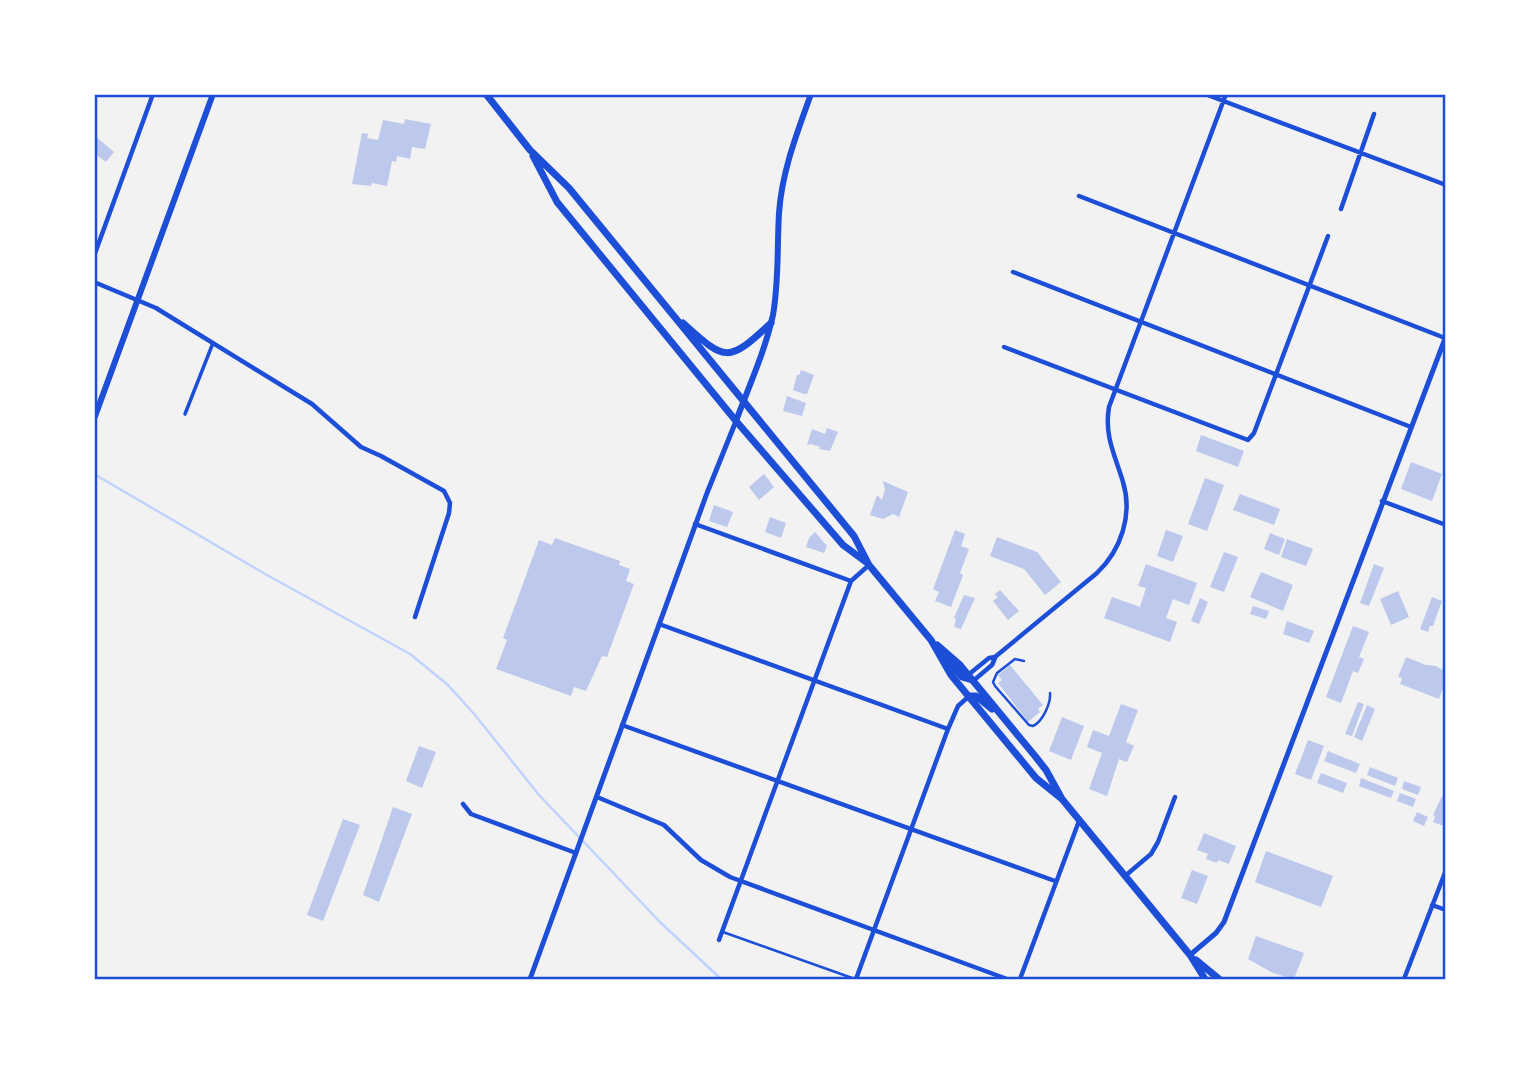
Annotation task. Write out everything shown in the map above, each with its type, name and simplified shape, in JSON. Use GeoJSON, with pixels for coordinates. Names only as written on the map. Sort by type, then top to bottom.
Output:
{"type":"FeatureCollection","features":[{"type":"Feature","properties":{"kind":"highway"},"geometry":{"type":"LineString","coordinates":[[485,94],[530,150],[569,188],[670,310],[854,536],[869,565],[931,640],[970,678],[1046,770],[1062,799],[1190,955],[1205,979]]}},
{"type":"Feature","properties":{"kind":"highway"},"geometry":{"type":"LineString","coordinates":[[530,150],[557,202],[736,421],[843,545],[869,565]]}},
{"type":"Feature","properties":{"kind":"highway"},"geometry":{"type":"LineString","coordinates":[[670,310],[721,354],[731,354],[745,347],[771,323]]}},
{"type":"Feature","properties":{"kind":"highway"},"geometry":{"type":"LineString","coordinates":[[931,640],[951,675],[1036,778],[1062,799]]}},
{"type":"Feature","properties":{"kind":"highway"},"geometry":{"type":"LineString","coordinates":[[969,696],[976,696],[1001,715]]}},
{"type":"Feature","properties":{"kind":"highway"},"geometry":{"type":"LineString","coordinates":[[1190,955],[1219,979]]}},
{"type":"Feature","properties":{"kind":"main road"},"geometry":{"type":"LineString","coordinates":[[94,419],[214,94]]}},
{"type":"Feature","properties":{"kind":"main road"},"geometry":{"type":"LineString","coordinates":[[736,421],[771,323],[778,278],[783,187],[793,144],[811,94]]}},
{"type":"Feature","properties":{"kind":"street"},"geometry":{"type":"LineString","coordinates":[[94,256],[153,94]]}},
{"type":"Feature","properties":{"kind":"street"},"geometry":{"type":"LineString","coordinates":[[1205,94],[1446,185]]}},
{"type":"Feature","properties":{"kind":"street"},"geometry":{"type":"LineString","coordinates":[[970,678],[992,665],[995,657],[1097,573],[1111,558],[1119,543],[1126,519],[1125,491],[1112,455],[1107,429],[1109,407],[1226,94]]}},
{"type":"Feature","properties":{"kind":"street"},"geometry":{"type":"LineString","coordinates":[[1340,209],[1374,114]]}},
{"type":"Feature","properties":{"kind":"street"},"geometry":{"type":"LineString","coordinates":[[1079,196],[1445,337],[1224,922],[1216,933],[1190,955]]}},
{"type":"Feature","properties":{"kind":"street"},"geometry":{"type":"LineString","coordinates":[[1004,346],[1248,440],[1254,433],[1328,236]]}},
{"type":"Feature","properties":{"kind":"street"},"geometry":{"type":"LineString","coordinates":[[1013,272],[1411,427]]}},
{"type":"Feature","properties":{"kind":"street"},"geometry":{"type":"LineString","coordinates":[[94,282],[139,301],[213,344],[312,404],[361,447],[444,491],[450,503],[449,513],[415,617]]}},
{"type":"Feature","properties":{"kind":"street"},"geometry":{"type":"LineString","coordinates":[[185,414],[213,344]]}},
{"type":"Feature","properties":{"kind":"street"},"geometry":{"type":"LineString","coordinates":[[530,979],[695,524],[736,421]]}},
{"type":"Feature","properties":{"kind":"street"},"geometry":{"type":"LineString","coordinates":[[1382,501],[1446,526]]}},
{"type":"Feature","properties":{"kind":"street"},"geometry":{"type":"LineString","coordinates":[[695,524],[851,581]]}},
{"type":"Feature","properties":{"kind":"street"},"geometry":{"type":"LineString","coordinates":[[719,940],[851,581],[869,565]]}},
{"type":"Feature","properties":{"kind":"street"},"geometry":{"type":"LineString","coordinates":[[659,624],[948,729]]}},
{"type":"Feature","properties":{"kind":"street"},"geometry":{"type":"LineString","coordinates":[[856,979],[948,729],[958,706],[969,696]]}},
{"type":"Feature","properties":{"kind":"street"},"geometry":{"type":"LineString","coordinates":[[622,725],[1055,881]]}},
{"type":"Feature","properties":{"kind":"street"},"geometry":{"type":"LineString","coordinates":[[597,797],[646,815],[664,825],[711,868],[1007,979]]}},
{"type":"Feature","properties":{"kind":"street"},"geometry":{"type":"LineString","coordinates":[[1125,876],[1151,854],[1175,797]]}},
{"type":"Feature","properties":{"kind":"street"},"geometry":{"type":"LineString","coordinates":[[463,804],[471,814],[576,853]]}},
{"type":"Feature","properties":{"kind":"street"},"geometry":{"type":"LineString","coordinates":[[1020,979],[1079,821]]}},
{"type":"Feature","properties":{"kind":"street"},"geometry":{"type":"LineString","coordinates":[[1404,979],[1446,870]]}},
{"type":"Feature","properties":{"kind":"street"},"geometry":{"type":"LineString","coordinates":[[1432,905],[1446,910]]}},
{"type":"Feature","properties":{"kind":"lane"},"geometry":{"type":"LineString","coordinates":[[1024,662],[1015,659],[997,673],[993,682],[995,687],[1029,725],[1033,726],[1040,722],[1050,699],[1049,693]]}},
{"type":"Feature","properties":{"kind":"lane"},"geometry":{"type":"LineString","coordinates":[[723,932],[856,979]]}},
{"type":"Feature","properties":{"kind":"building"},"geometry":{"type":"Polygon","coordinates":[[[405,119],[431,124],[425,149],[412,147],[410,159],[397,156],[396,162],[392,161],[387,186],[372,183],[371,186],[352,184],[362,133],[368,134],[367,138],[378,140],[383,120],[404,124],[405,119]]]}},
{"type":"Feature","properties":{"kind":"building"},"geometry":{"type":"Polygon","coordinates":[[[94,135],[114,152],[106,162],[94,153],[94,135]]]}},
{"type":"Feature","properties":{"kind":"building"},"geometry":{"type":"Polygon","coordinates":[[[801,370],[814,375],[807,394],[793,390],[801,370]]]}},
{"type":"Feature","properties":{"kind":"building"},"geometry":{"type":"Polygon","coordinates":[[[787,396],[806,403],[802,416],[783,411],[787,396]]]}},
{"type":"Feature","properties":{"kind":"building"},"geometry":{"type":"Polygon","coordinates":[[[827,428],[838,432],[830,451],[807,445],[812,429],[825,434],[827,428]]]}},
{"type":"Feature","properties":{"kind":"building"},"geometry":{"type":"Polygon","coordinates":[[[1201,435],[1244,451],[1238,467],[1196,451],[1201,435]]]}},
{"type":"Feature","properties":{"kind":"building"},"geometry":{"type":"Polygon","coordinates":[[[1411,462],[1442,474],[1432,501],[1401,489],[1411,462]]]}},
{"type":"Feature","properties":{"kind":"building"},"geometry":{"type":"Polygon","coordinates":[[[764,474],[774,487],[759,500],[749,487],[764,474]]]}},
{"type":"Feature","properties":{"kind":"building"},"geometry":{"type":"Polygon","coordinates":[[[1205,478],[1224,485],[1207,531],[1188,524],[1205,478]]]}},
{"type":"Feature","properties":{"kind":"building"},"geometry":{"type":"Polygon","coordinates":[[[883,481],[908,492],[899,517],[893,514],[883,519],[870,515],[877,495],[882,500],[885,490],[883,481]]]}},
{"type":"Feature","properties":{"kind":"building"},"geometry":{"type":"Polygon","coordinates":[[[1240,494],[1280,509],[1274,525],[1233,510],[1240,494]]]}},
{"type":"Feature","properties":{"kind":"building"},"geometry":{"type":"Polygon","coordinates":[[[714,505],[733,512],[727,527],[709,521],[714,505]]]}},
{"type":"Feature","properties":{"kind":"building"},"geometry":{"type":"Polygon","coordinates":[[[770,517],[786,523],[781,538],[765,532],[770,517]]]}},
{"type":"Feature","properties":{"kind":"building"},"geometry":{"type":"Polygon","coordinates":[[[955,530],[965,534],[961,546],[969,549],[951,607],[935,601],[939,592],[933,589],[955,530]]]}},
{"type":"Feature","properties":{"kind":"building"},"geometry":{"type":"Polygon","coordinates":[[[1166,530],[1183,536],[1173,562],[1157,556],[1166,530]]]}},
{"type":"Feature","properties":{"kind":"building"},"geometry":{"type":"Polygon","coordinates":[[[815,532],[827,546],[824,553],[806,547],[815,532]]]}},
{"type":"Feature","properties":{"kind":"building"},"geometry":{"type":"Polygon","coordinates":[[[1270,533],[1285,539],[1279,555],[1264,549],[1270,533]]]}},
{"type":"Feature","properties":{"kind":"building"},"geometry":{"type":"Polygon","coordinates":[[[997,537],[1037,552],[1061,582],[1045,595],[1024,569],[990,556],[997,537]]]}},
{"type":"Feature","properties":{"kind":"building"},"geometry":{"type":"Polygon","coordinates":[[[555,538],[620,561],[619,565],[630,569],[626,581],[634,584],[607,657],[602,656],[586,691],[574,687],[571,696],[496,669],[507,640],[503,638],[539,540],[552,545],[555,538]]]}},
{"type":"Feature","properties":{"kind":"building"},"geometry":{"type":"Polygon","coordinates":[[[1287,539],[1313,549],[1306,566],[1281,557],[1287,539]]]}},
{"type":"Feature","properties":{"kind":"building"},"geometry":{"type":"Polygon","coordinates":[[[1224,552],[1238,557],[1224,592],[1210,587],[1224,552]]]}},
{"type":"Feature","properties":{"kind":"building"},"geometry":{"type":"Polygon","coordinates":[[[1146,564],[1197,583],[1189,605],[1173,599],[1166,618],[1177,622],[1170,642],[1104,618],[1112,597],[1140,607],[1146,588],[1138,586],[1146,564]]]}},
{"type":"Feature","properties":{"kind":"building"},"geometry":{"type":"Polygon","coordinates":[[[1374,564],[1384,568],[1369,606],[1360,603],[1374,564]]]}},
{"type":"Feature","properties":{"kind":"building"},"geometry":{"type":"Polygon","coordinates":[[[1261,572],[1293,585],[1283,611],[1250,597],[1261,572]]]}},
{"type":"Feature","properties":{"kind":"building"},"geometry":{"type":"Polygon","coordinates":[[[1000,590],[1019,611],[1008,620],[993,601],[1000,590]]]}},
{"type":"Feature","properties":{"kind":"building"},"geometry":{"type":"Polygon","coordinates":[[[1398,591],[1409,617],[1391,625],[1380,599],[1398,591]]]}},
{"type":"Feature","properties":{"kind":"building"},"geometry":{"type":"Polygon","coordinates":[[[964,595],[975,598],[961,629],[954,627],[954,618],[964,595]]]}},
{"type":"Feature","properties":{"kind":"building"},"geometry":{"type":"Polygon","coordinates":[[[1432,597],[1442,601],[1428,632],[1420,629],[1432,597]]]}},
{"type":"Feature","properties":{"kind":"building"},"geometry":{"type":"Polygon","coordinates":[[[1200,598],[1208,602],[1199,624],[1191,621],[1200,598]]]}},
{"type":"Feature","properties":{"kind":"building"},"geometry":{"type":"Polygon","coordinates":[[[1253,606],[1269,611],[1266,619],[1250,614],[1253,606]]]}},
{"type":"Feature","properties":{"kind":"building"},"geometry":{"type":"Polygon","coordinates":[[[1287,621],[1314,631],[1309,643],[1283,634],[1287,621]]]}},
{"type":"Feature","properties":{"kind":"building"},"geometry":{"type":"Polygon","coordinates":[[[1353,626],[1369,632],[1359,657],[1364,659],[1358,673],[1353,671],[1341,703],[1326,697],[1353,626]]]}},
{"type":"Feature","properties":{"kind":"building"},"geometry":{"type":"Polygon","coordinates":[[[1406,657],[1444,671],[1446,689],[1443,688],[1439,699],[1400,684],[1402,678],[1398,677],[1406,657]]]}},
{"type":"Feature","properties":{"kind":"building"},"geometry":{"type":"Polygon","coordinates":[[[1010,665],[1043,705],[1038,709],[1040,712],[1028,722],[998,683],[1002,680],[998,675],[1010,665]]]}},
{"type":"Feature","properties":{"kind":"building"},"geometry":{"type":"Polygon","coordinates":[[[1358,702],[1364,704],[1352,736],[1345,734],[1358,702]]]}},
{"type":"Feature","properties":{"kind":"building"},"geometry":{"type":"Polygon","coordinates":[[[1121,704],[1138,710],[1126,742],[1134,746],[1127,762],[1119,759],[1107,796],[1089,789],[1102,753],[1087,747],[1093,730],[1109,736],[1121,704]]]}},
{"type":"Feature","properties":{"kind":"building"},"geometry":{"type":"Polygon","coordinates":[[[1367,705],[1375,709],[1362,741],[1354,737],[1367,705]]]}},
{"type":"Feature","properties":{"kind":"building"},"geometry":{"type":"Polygon","coordinates":[[[1062,717],[1084,726],[1071,760],[1049,751],[1062,717]]]}},
{"type":"Feature","properties":{"kind":"building"},"geometry":{"type":"Polygon","coordinates":[[[1308,740],[1324,746],[1311,780],[1295,774],[1308,740]]]}},
{"type":"Feature","properties":{"kind":"building"},"geometry":{"type":"Polygon","coordinates":[[[419,746],[436,752],[422,788],[406,781],[419,746]]]}},
{"type":"Feature","properties":{"kind":"building"},"geometry":{"type":"Polygon","coordinates":[[[1328,751],[1360,764],[1356,773],[1324,761],[1328,751]]]}},
{"type":"Feature","properties":{"kind":"building"},"geometry":{"type":"Polygon","coordinates":[[[1370,767],[1398,778],[1395,786],[1367,775],[1370,767]]]}},
{"type":"Feature","properties":{"kind":"building"},"geometry":{"type":"Polygon","coordinates":[[[1321,773],[1347,783],[1343,793],[1317,783],[1321,773]]]}},
{"type":"Feature","properties":{"kind":"building"},"geometry":{"type":"Polygon","coordinates":[[[1361,778],[1394,791],[1391,798],[1359,786],[1361,778]]]}},
{"type":"Feature","properties":{"kind":"building"},"geometry":{"type":"Polygon","coordinates":[[[1404,781],[1421,787],[1418,795],[1402,789],[1404,781]]]}},
{"type":"Feature","properties":{"kind":"building"},"geometry":{"type":"Polygon","coordinates":[[[1400,793],[1416,799],[1413,807],[1397,801],[1400,793]]]}},
{"type":"Feature","properties":{"kind":"building"},"geometry":{"type":"Polygon","coordinates":[[[1442,796],[1446,798],[1446,827],[1433,822],[1433,815],[1442,796]]]}},
{"type":"Feature","properties":{"kind":"building"},"geometry":{"type":"Polygon","coordinates":[[[393,807],[412,814],[379,902],[363,895],[393,807]]]}},
{"type":"Feature","properties":{"kind":"building"},"geometry":{"type":"Polygon","coordinates":[[[1417,812],[1428,817],[1424,826],[1413,821],[1417,812]]]}},
{"type":"Feature","properties":{"kind":"building"},"geometry":{"type":"Polygon","coordinates":[[[343,819],[360,825],[323,921],[307,915],[343,819]]]}},
{"type":"Feature","properties":{"kind":"building"},"geometry":{"type":"Polygon","coordinates":[[[1204,833],[1236,846],[1229,864],[1206,859],[1208,854],[1197,850],[1204,833]]]}},
{"type":"Feature","properties":{"kind":"building"},"geometry":{"type":"Polygon","coordinates":[[[1266,851],[1333,876],[1321,907],[1255,882],[1266,851]]]}},
{"type":"Feature","properties":{"kind":"building"},"geometry":{"type":"Polygon","coordinates":[[[1192,870],[1208,876],[1197,904],[1181,898],[1192,870]]]}},
{"type":"Feature","properties":{"kind":"building"},"geometry":{"type":"Polygon","coordinates":[[[1256,936],[1304,953],[1294,979],[1273,973],[1248,959],[1256,936]]]}},
{"type":"Feature","properties":{"kind":"waterway"},"geometry":{"type":"LineString","coordinates":[[94,474],[267,575],[410,654],[448,685],[539,795],[661,923],[721,979]]}}]}
